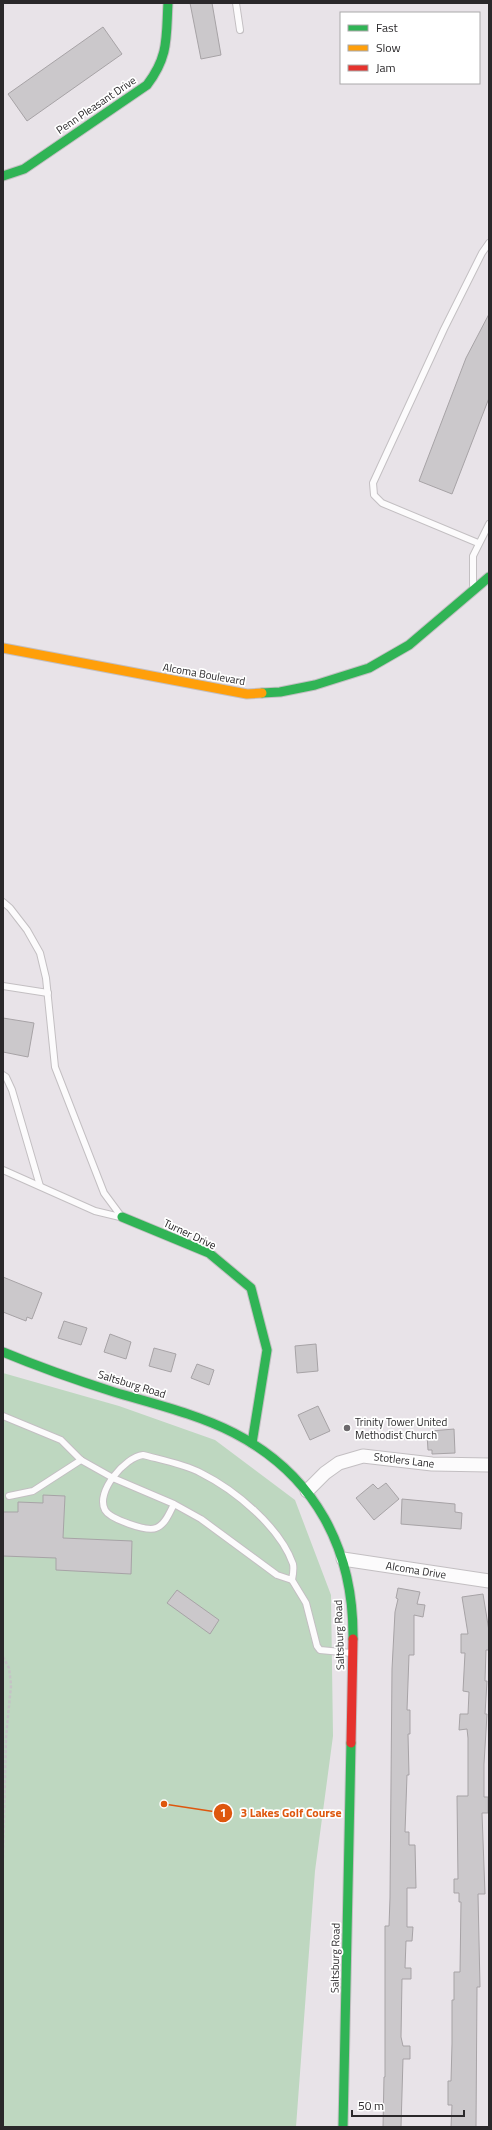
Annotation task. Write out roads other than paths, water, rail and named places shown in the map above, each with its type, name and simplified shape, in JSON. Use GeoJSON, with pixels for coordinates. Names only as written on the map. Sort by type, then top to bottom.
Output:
{"type":"FeatureCollection","features":[{"type":"Feature","properties":{"kind":"street","name":"Penn Pleasant Drive"},"geometry":{"type":"LineString","coordinates":[[3,176],[24,169],[147,85],[156,73],[165,53],[168,3]]}},
{"type":"Feature","properties":{"kind":"street","name":"Alcoma Boulevard"},"geometry":{"type":"LineString","coordinates":[[3,648],[247,694],[280,692],[315,685],[369,668],[408,646],[489,577]]}},
{"type":"Feature","properties":{"kind":"street","name":"Turner Drive"},"geometry":{"type":"LineString","coordinates":[[122,1217],[209,1254],[250,1288],[267,1350],[252,1443]]}},
{"type":"Feature","properties":{"kind":"street","name":"Saltsburg Road"},"geometry":{"type":"LineString","coordinates":[[3,1352],[113,1392],[185,1413],[234,1433],[252,1443],[280,1464],[318,1506],[333,1534],[343,1559],[350,1588],[353,1653],[344,2127]]}},
{"type":"Feature","properties":{"kind":"street","name":"Stotlers Lane"},"geometry":{"type":"LineString","coordinates":[[306,1491],[325,1473],[339,1463],[363,1456],[432,1464],[489,1465]]}},
{"type":"Feature","properties":{"kind":"street","name":"Alcoma Drive"},"geometry":{"type":"LineString","coordinates":[[343,1559],[489,1582]]}},
{"type":"Feature","properties":{"kind":"lane"},"geometry":{"type":"LineString","coordinates":[[236,3],[240,30]]}},
{"type":"Feature","properties":{"kind":"lane"},"geometry":{"type":"LineString","coordinates":[[478,543],[382,503],[374,495],[373,483],[444,330],[482,253],[489,243]]}},
{"type":"Feature","properties":{"kind":"lane"},"geometry":{"type":"LineString","coordinates":[[473,590],[473,556],[478,543],[489,524]]}},
{"type":"Feature","properties":{"kind":"lane"},"geometry":{"type":"LineString","coordinates":[[3,902],[10,908],[27,930],[40,953],[48,993],[55,1067],[104,1193],[122,1217]]}},
{"type":"Feature","properties":{"kind":"lane"},"geometry":{"type":"LineString","coordinates":[[3,986],[48,993]]}},
{"type":"Feature","properties":{"kind":"lane"},"geometry":{"type":"LineString","coordinates":[[3,1075],[6,1077],[12,1090],[40,1186]]}},
{"type":"Feature","properties":{"kind":"lane"},"geometry":{"type":"LineString","coordinates":[[3,1170],[95,1211],[122,1217]]}},
{"type":"Feature","properties":{"kind":"lane"},"geometry":{"type":"LineString","coordinates":[[3,1416],[61,1440],[81,1460],[113,1478],[174,1504],[201,1519],[277,1575],[292,1580]]}},
{"type":"Feature","properties":{"kind":"lane"},"geometry":{"type":"LineString","coordinates":[[174,1504],[166,1520],[157,1528],[147,1529],[119,1520],[109,1515],[104,1509],[104,1498],[113,1478],[130,1459],[143,1454],[200,1472],[217,1481],[240,1497],[268,1526],[283,1546],[293,1566],[292,1580],[306,1603],[317,1646],[320,1650],[353,1653]]}},
{"type":"Feature","properties":{"kind":"lane"},"geometry":{"type":"LineString","coordinates":[[9,1496],[33,1491],[81,1460]]}},
{"type":"Feature","properties":{"kind":"place","name":"Trinity Tower United Methodist Church"},"geometry":{"type":"Point","coordinates":[347,1428]}},
{"type":"Feature","properties":{"kind":"place","name":"3 Lakes Golf Course"},"geometry":{"type":"Point","coordinates":[164,1804]}}]}
